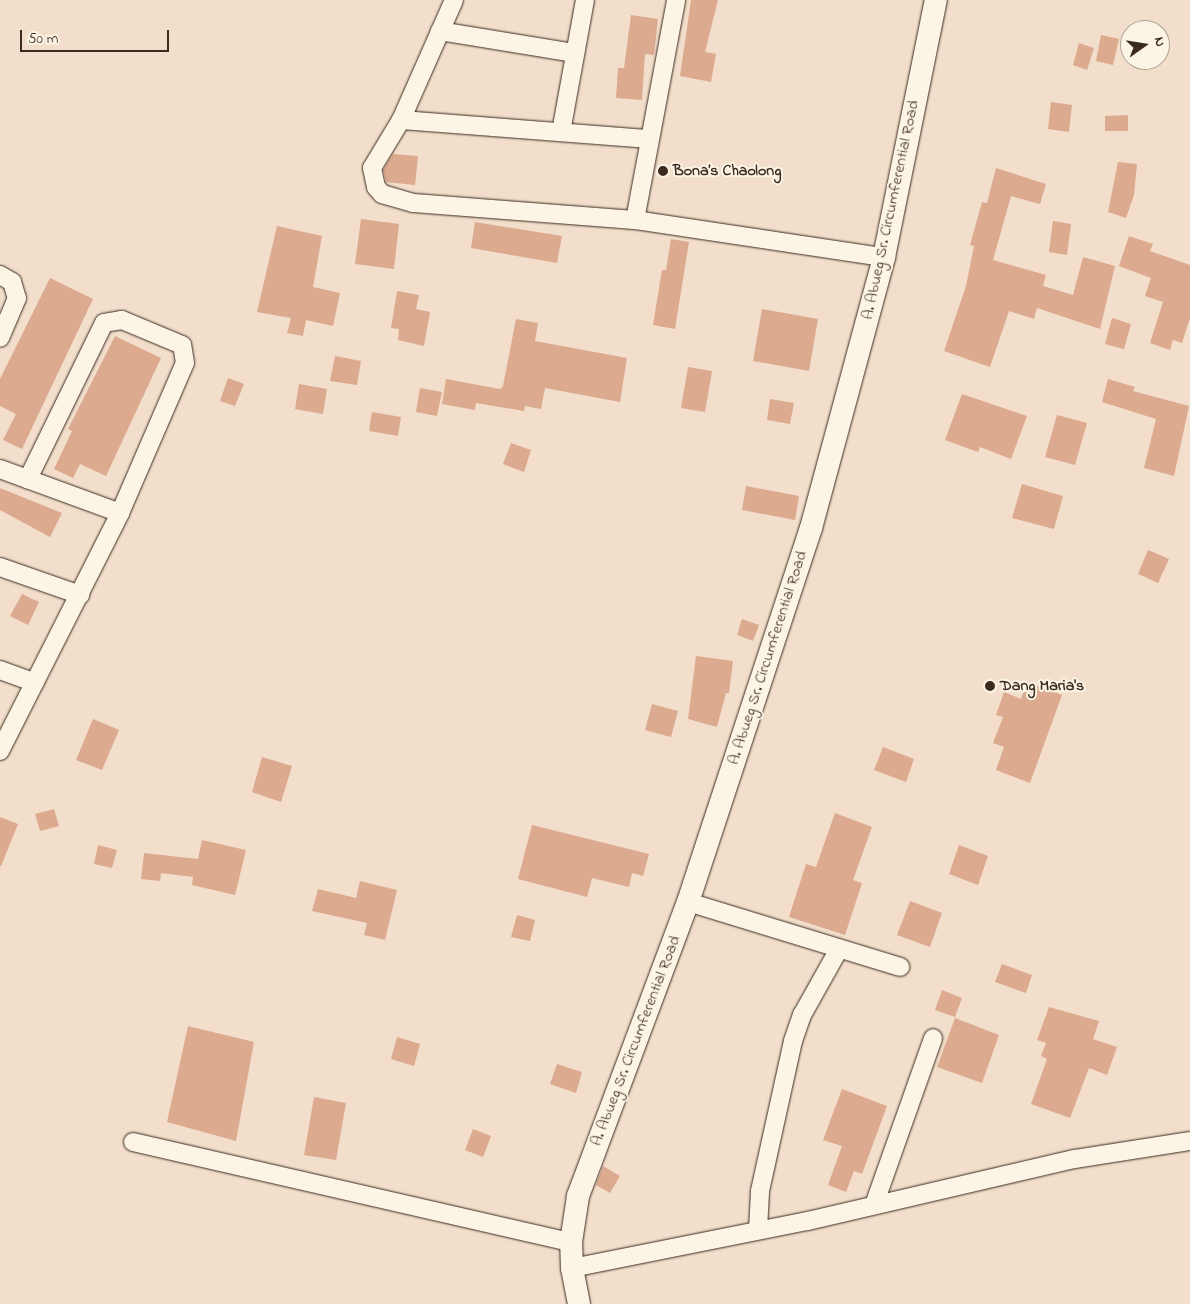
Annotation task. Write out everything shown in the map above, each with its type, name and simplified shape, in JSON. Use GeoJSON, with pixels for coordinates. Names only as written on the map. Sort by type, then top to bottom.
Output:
{"type":"FeatureCollection","features":[{"type":"Feature","properties":{"kind":"street"},"geometry":{"type":"LineString","coordinates":[[454,0],[401,120],[372,168],[376,186],[396,200],[635,220],[884,257]]}},
{"type":"Feature","properties":{"kind":"street"},"geometry":{"type":"LineString","coordinates":[[561,132],[585,0]]}},
{"type":"Feature","properties":{"kind":"street"},"geometry":{"type":"LineString","coordinates":[[635,220],[647,139],[676,0]]}},
{"type":"Feature","properties":{"kind":"street","name":"A. Abueg Sr. Circumferential Road"},"geometry":{"type":"LineString","coordinates":[[579,1304],[572,1268],[571,1242],[578,1196],[688,902],[811,528],[884,257],[936,0]]}},
{"type":"Feature","properties":{"kind":"street"},"geometry":{"type":"LineString","coordinates":[[440,32],[576,53]]}},
{"type":"Feature","properties":{"kind":"street"},"geometry":{"type":"LineString","coordinates":[[401,120],[647,139]]}},
{"type":"Feature","properties":{"kind":"street"},"geometry":{"type":"LineString","coordinates":[[0,275],[12,282],[17,298],[0,338]]}},
{"type":"Feature","properties":{"kind":"street"},"geometry":{"type":"LineString","coordinates":[[0,751],[120,513],[185,363],[185,353],[175,341],[122,320],[110,321],[100,328],[28,479]]}},
{"type":"Feature","properties":{"kind":"street"},"geometry":{"type":"LineString","coordinates":[[0,469],[120,513]]}},
{"type":"Feature","properties":{"kind":"street"},"geometry":{"type":"LineString","coordinates":[[0,566],[80,595]]}},
{"type":"Feature","properties":{"kind":"street"},"geometry":{"type":"LineString","coordinates":[[0,670],[35,683]]}},
{"type":"Feature","properties":{"kind":"street"},"geometry":{"type":"LineString","coordinates":[[688,902],[900,967]]}},
{"type":"Feature","properties":{"kind":"street"},"geometry":{"type":"LineString","coordinates":[[758,1230],[760,1192],[793,1041],[802,1015],[839,949]]}},
{"type":"Feature","properties":{"kind":"street"},"geometry":{"type":"LineString","coordinates":[[874,1205],[933,1038]]}},
{"type":"Feature","properties":{"kind":"street"},"geometry":{"type":"LineString","coordinates":[[572,1268],[874,1205],[1075,1159],[1190,1141]]}},
{"type":"Feature","properties":{"kind":"street"},"geometry":{"type":"LineString","coordinates":[[133,1142],[571,1242]]}},
{"type":"Feature","properties":{"kind":"building"},"geometry":{"type":"Polygon","coordinates":[[[691,0],[718,0],[705,52],[716,54],[711,82],[680,76],[691,0]]]}},
{"type":"Feature","properties":{"kind":"building"},"geometry":{"type":"Polygon","coordinates":[[[631,15],[658,19],[654,55],[645,54],[642,100],[616,98],[618,68],[624,68],[631,15]]]}},
{"type":"Feature","properties":{"kind":"building"},"geometry":{"type":"Polygon","coordinates":[[[1101,35],[1119,39],[1113,65],[1096,61],[1101,35]]]}},
{"type":"Feature","properties":{"kind":"building"},"geometry":{"type":"Polygon","coordinates":[[[1079,43],[1094,48],[1087,70],[1073,65],[1079,43]]]}},
{"type":"Feature","properties":{"kind":"building"},"geometry":{"type":"Polygon","coordinates":[[[1051,102],[1072,105],[1069,132],[1048,129],[1051,102]]]}},
{"type":"Feature","properties":{"kind":"building"},"geometry":{"type":"Polygon","coordinates":[[[1128,115],[1128,131],[1105,131],[1105,116],[1128,115]]]}},
{"type":"Feature","properties":{"kind":"building"},"geometry":{"type":"Polygon","coordinates":[[[393,154],[418,156],[415,185],[386,182],[383,170],[393,154]]]}},
{"type":"Feature","properties":{"kind":"building"},"geometry":{"type":"Polygon","coordinates":[[[1118,162],[1137,164],[1134,195],[1126,218],[1108,212],[1118,162]]]}},
{"type":"Feature","properties":{"kind":"building"},"geometry":{"type":"Polygon","coordinates":[[[996,168],[1046,184],[1040,204],[1011,196],[993,260],[1046,275],[1043,286],[1073,295],[1083,257],[1115,266],[1100,329],[1037,308],[1034,319],[1009,311],[990,367],[944,351],[966,286],[974,246],[970,245],[982,202],[987,203],[996,168]]]}},
{"type":"Feature","properties":{"kind":"building"},"geometry":{"type":"Polygon","coordinates":[[[361,219],[399,224],[394,269],[355,264],[361,219]]]}},
{"type":"Feature","properties":{"kind":"building"},"geometry":{"type":"Polygon","coordinates":[[[1053,221],[1071,224],[1067,255],[1049,252],[1053,221]]]}},
{"type":"Feature","properties":{"kind":"building"},"geometry":{"type":"Polygon","coordinates":[[[475,222],[562,236],[557,263],[471,248],[475,222]]]}},
{"type":"Feature","properties":{"kind":"building"},"geometry":{"type":"Polygon","coordinates":[[[277,226],[322,236],[313,287],[340,293],[333,326],[306,320],[303,336],[287,333],[291,318],[257,312],[277,226]]]}},
{"type":"Feature","properties":{"kind":"building"},"geometry":{"type":"Polygon","coordinates":[[[1129,236],[1153,244],[1150,251],[1190,265],[1190,318],[1182,343],[1173,340],[1170,350],[1150,343],[1163,302],[1145,296],[1151,278],[1119,266],[1129,236]]]}},
{"type":"Feature","properties":{"kind":"building"},"geometry":{"type":"Polygon","coordinates":[[[671,239],[689,242],[675,329],[653,325],[662,270],[666,270],[671,239]]]}},
{"type":"Feature","properties":{"kind":"building"},"geometry":{"type":"Polygon","coordinates":[[[50,278],[93,299],[22,449],[3,440],[16,414],[0,406],[0,379],[50,278]]]}},
{"type":"Feature","properties":{"kind":"building"},"geometry":{"type":"Polygon","coordinates":[[[397,291],[419,295],[416,309],[430,312],[424,346],[398,340],[399,329],[391,328],[397,291]]]}},
{"type":"Feature","properties":{"kind":"building"},"geometry":{"type":"Polygon","coordinates":[[[762,309],[818,319],[809,371],[753,361],[762,309]]]}},
{"type":"Feature","properties":{"kind":"building"},"geometry":{"type":"Polygon","coordinates":[[[1112,318],[1131,324],[1124,349],[1105,344],[1112,318]]]}},
{"type":"Feature","properties":{"kind":"building"},"geometry":{"type":"Polygon","coordinates":[[[516,319],[538,323],[535,341],[627,358],[620,402],[545,388],[541,409],[525,406],[524,411],[476,403],[475,410],[442,404],[446,379],[500,389],[503,386],[516,319]]]}},
{"type":"Feature","properties":{"kind":"building"},"geometry":{"type":"Polygon","coordinates":[[[115,336],[161,358],[106,476],[80,464],[73,478],[54,469],[72,431],[68,429],[115,336]]]}},
{"type":"Feature","properties":{"kind":"building"},"geometry":{"type":"Polygon","coordinates":[[[335,356],[361,361],[357,385],[330,381],[335,356]]]}},
{"type":"Feature","properties":{"kind":"building"},"geometry":{"type":"Polygon","coordinates":[[[688,367],[712,371],[705,412],[681,408],[688,367]]]}},
{"type":"Feature","properties":{"kind":"building"},"geometry":{"type":"Polygon","coordinates":[[[228,378],[244,384],[235,406],[220,401],[228,378]]]}},
{"type":"Feature","properties":{"kind":"building"},"geometry":{"type":"Polygon","coordinates":[[[1108,379],[1135,387],[1133,391],[1189,406],[1174,476],[1144,468],[1156,419],[1102,402],[1108,379]]]}},
{"type":"Feature","properties":{"kind":"building"},"geometry":{"type":"Polygon","coordinates":[[[299,384],[327,389],[323,414],[295,409],[299,384]]]}},
{"type":"Feature","properties":{"kind":"building"},"geometry":{"type":"Polygon","coordinates":[[[420,388],[442,392],[437,416],[416,412],[420,388]]]}},
{"type":"Feature","properties":{"kind":"building"},"geometry":{"type":"Polygon","coordinates":[[[962,394],[1027,416],[1011,459],[980,447],[978,452],[945,440],[962,394]]]}},
{"type":"Feature","properties":{"kind":"building"},"geometry":{"type":"Polygon","coordinates":[[[770,399],[794,403],[790,424],[767,420],[770,399]]]}},
{"type":"Feature","properties":{"kind":"building"},"geometry":{"type":"Polygon","coordinates":[[[372,412],[401,417],[398,436],[369,431],[372,412]]]}},
{"type":"Feature","properties":{"kind":"building"},"geometry":{"type":"Polygon","coordinates":[[[1057,415],[1087,423],[1075,465],[1045,457],[1057,415]]]}},
{"type":"Feature","properties":{"kind":"building"},"geometry":{"type":"Polygon","coordinates":[[[511,443],[531,450],[524,472],[503,464],[511,443]]]}},
{"type":"Feature","properties":{"kind":"building"},"geometry":{"type":"Polygon","coordinates":[[[1022,484],[1063,496],[1054,529],[1012,518],[1022,484]]]}},
{"type":"Feature","properties":{"kind":"building"},"geometry":{"type":"Polygon","coordinates":[[[746,486],[799,496],[795,520],[742,510],[746,486]]]}},
{"type":"Feature","properties":{"kind":"building"},"geometry":{"type":"Polygon","coordinates":[[[0,488],[62,513],[50,537],[0,510],[0,488]]]}},
{"type":"Feature","properties":{"kind":"building"},"geometry":{"type":"Polygon","coordinates":[[[1148,550],[1169,559],[1158,583],[1138,574],[1148,550]]]}},
{"type":"Feature","properties":{"kind":"building"},"geometry":{"type":"Polygon","coordinates":[[[22,594],[39,602],[28,625],[10,616],[22,594]]]}},
{"type":"Feature","properties":{"kind":"building"},"geometry":{"type":"Polygon","coordinates":[[[742,619],[759,625],[753,641],[737,635],[742,619]]]}},
{"type":"Feature","properties":{"kind":"building"},"geometry":{"type":"Polygon","coordinates":[[[696,656],[733,661],[729,693],[726,693],[717,727],[688,719],[696,656]]]}},
{"type":"Feature","properties":{"kind":"building"},"geometry":{"type":"Polygon","coordinates":[[[1027,682],[1062,695],[1030,783],[996,770],[1004,747],[993,743],[1003,717],[996,715],[1004,692],[1021,699],[1027,682]]]}},
{"type":"Feature","properties":{"kind":"building"},"geometry":{"type":"Polygon","coordinates":[[[652,704],[678,711],[671,737],[645,730],[652,704]]]}},
{"type":"Feature","properties":{"kind":"building"},"geometry":{"type":"Polygon","coordinates":[[[93,719],[119,730],[102,770],[76,760],[93,719]]]}},
{"type":"Feature","properties":{"kind":"building"},"geometry":{"type":"Polygon","coordinates":[[[883,747],[914,759],[906,782],[874,770],[883,747]]]}},
{"type":"Feature","properties":{"kind":"building"},"geometry":{"type":"Polygon","coordinates":[[[262,757],[292,766],[281,802],[252,792],[262,757]]]}},
{"type":"Feature","properties":{"kind":"building"},"geometry":{"type":"Polygon","coordinates":[[[54,809],[59,826],[40,831],[35,814],[54,809]]]}},
{"type":"Feature","properties":{"kind":"building"},"geometry":{"type":"Polygon","coordinates":[[[835,813],[872,827],[853,880],[862,883],[845,935],[789,917],[806,864],[816,867],[835,813]]]}},
{"type":"Feature","properties":{"kind":"building"},"geometry":{"type":"Polygon","coordinates":[[[0,817],[18,824],[1,866],[0,866],[0,817]]]}},
{"type":"Feature","properties":{"kind":"building"},"geometry":{"type":"Polygon","coordinates":[[[532,825],[649,854],[643,876],[632,873],[629,887],[592,878],[587,897],[518,879],[532,825]]]}},
{"type":"Feature","properties":{"kind":"building"},"geometry":{"type":"Polygon","coordinates":[[[202,840],[246,850],[235,895],[192,885],[193,877],[161,873],[160,881],[141,879],[144,853],[198,859],[202,840]]]}},
{"type":"Feature","properties":{"kind":"building"},"geometry":{"type":"Polygon","coordinates":[[[98,845],[117,850],[112,868],[94,864],[98,845]]]}},
{"type":"Feature","properties":{"kind":"building"},"geometry":{"type":"Polygon","coordinates":[[[959,845],[988,856],[978,885],[949,874],[959,845]]]}},
{"type":"Feature","properties":{"kind":"building"},"geometry":{"type":"Polygon","coordinates":[[[360,881],[397,890],[385,940],[364,935],[367,923],[312,911],[318,889],[356,898],[360,881]]]}},
{"type":"Feature","properties":{"kind":"building"},"geometry":{"type":"Polygon","coordinates":[[[910,901],[942,913],[930,947],[897,935],[910,901]]]}},
{"type":"Feature","properties":{"kind":"building"},"geometry":{"type":"Polygon","coordinates":[[[517,915],[535,920],[530,941],[511,937],[517,915]]]}},
{"type":"Feature","properties":{"kind":"building"},"geometry":{"type":"Polygon","coordinates":[[[1002,964],[1032,975],[1026,993],[995,982],[1002,964]]]}},
{"type":"Feature","properties":{"kind":"building"},"geometry":{"type":"Polygon","coordinates":[[[942,990],[962,998],[955,1017],[935,1010],[942,990]]]}},
{"type":"Feature","properties":{"kind":"building"},"geometry":{"type":"Polygon","coordinates":[[[1049,1007],[1099,1021],[1093,1039],[1117,1047],[1107,1075],[1089,1068],[1070,1118],[1031,1104],[1047,1059],[1041,1056],[1046,1043],[1037,1040],[1049,1007]]]}},
{"type":"Feature","properties":{"kind":"building"},"geometry":{"type":"Polygon","coordinates":[[[955,1018],[999,1035],[982,1083],[937,1067],[955,1018]]]}},
{"type":"Feature","properties":{"kind":"building"},"geometry":{"type":"Polygon","coordinates":[[[188,1026],[254,1042],[236,1141],[167,1122],[188,1026]]]}},
{"type":"Feature","properties":{"kind":"building"},"geometry":{"type":"Polygon","coordinates":[[[397,1037],[420,1044],[414,1066],[391,1059],[397,1037]]]}},
{"type":"Feature","properties":{"kind":"building"},"geometry":{"type":"Polygon","coordinates":[[[557,1064],[582,1072],[576,1093],[550,1084],[557,1064]]]}},
{"type":"Feature","properties":{"kind":"building"},"geometry":{"type":"Polygon","coordinates":[[[842,1089],[887,1106],[862,1174],[854,1171],[846,1192],[828,1185],[842,1146],[823,1140],[842,1089]]]}},
{"type":"Feature","properties":{"kind":"building"},"geometry":{"type":"Polygon","coordinates":[[[314,1097],[346,1103],[336,1160],[304,1155],[314,1097]]]}},
{"type":"Feature","properties":{"kind":"building"},"geometry":{"type":"Polygon","coordinates":[[[473,1129],[491,1136],[483,1157],[465,1150],[473,1129]]]}},
{"type":"Feature","properties":{"kind":"building"},"geometry":{"type":"Polygon","coordinates":[[[603,1166],[620,1176],[610,1193],[596,1185],[603,1166]]]}},
{"type":"Feature","properties":{"kind":"place","name":"Bona’s Chaolong"},"geometry":{"type":"Point","coordinates":[663,171]}},
{"type":"Feature","properties":{"kind":"place","name":"Dang Maria's"},"geometry":{"type":"Point","coordinates":[990,686]}}]}
